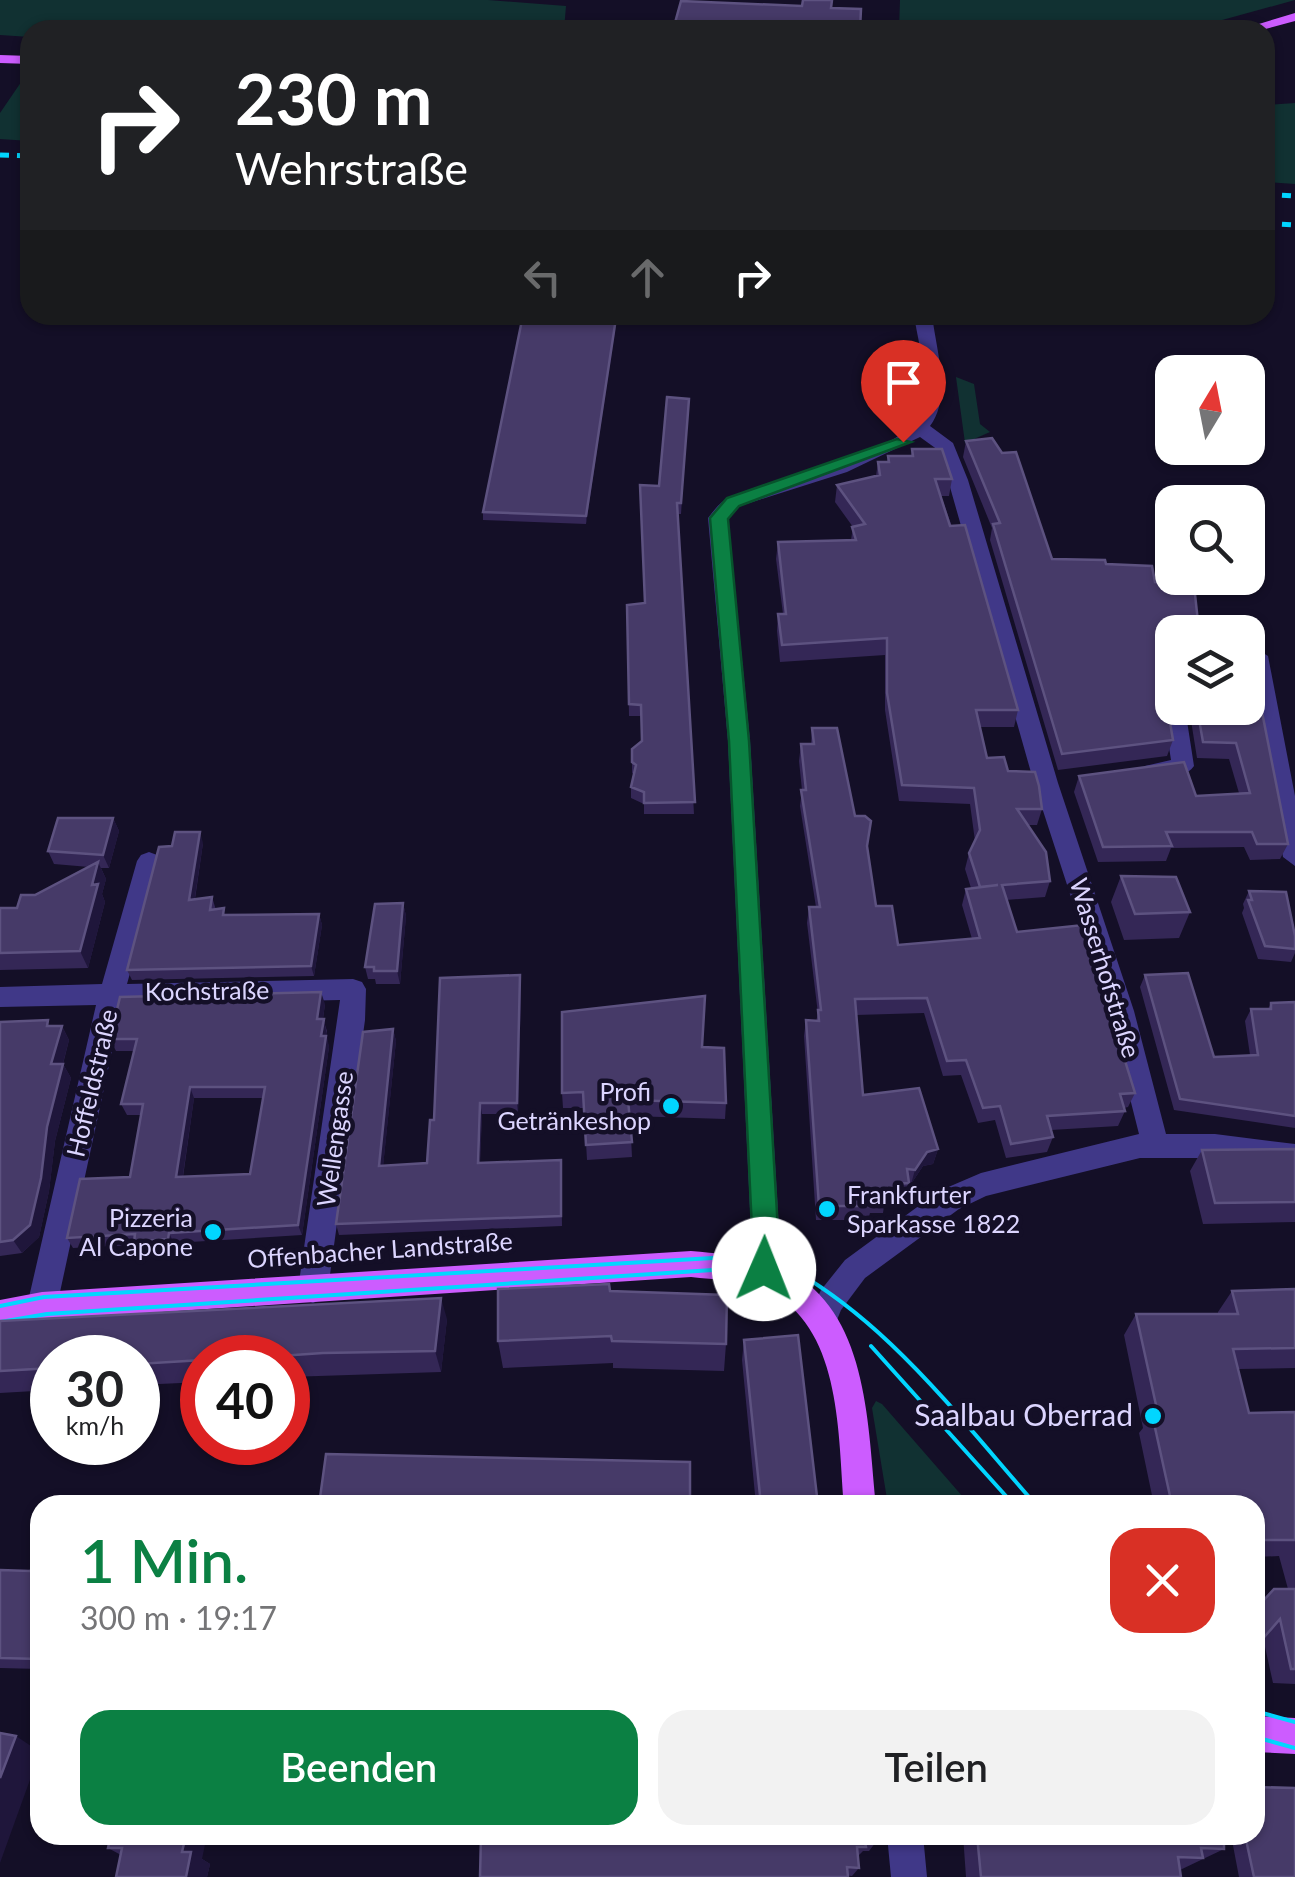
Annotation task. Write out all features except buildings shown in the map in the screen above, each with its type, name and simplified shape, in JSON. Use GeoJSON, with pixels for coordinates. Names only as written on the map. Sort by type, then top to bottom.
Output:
{"type":"FeatureCollection","features":[{"type":"Feature","properties":{"kind":"main road","name":"Offenbacher Landstraße"},"geometry":{"type":"LineString","coordinates":[[0,1314],[42,1306],[691,1264],[724,1265],[763,1276],[800,1294],[822,1320]]}},
{"type":"Feature","properties":{"kind":"main road"},"geometry":{"type":"LineString","coordinates":[[822,1320],[839,1350],[859,1495]]}},
{"type":"Feature","properties":{"kind":"street"},"geometry":{"type":"LineString","coordinates":[[763,1276],[765,1230],[739,741],[718,518],[733,502],[879,453],[920,429],[930,408],[924,325]]}},
{"type":"Feature","properties":{"kind":"street","name":"Wasserhofstraße"},"geometry":{"type":"LineString","coordinates":[[920,429],[942,443],[952,464],[1055,782],[1122,1010],[1155,1145]]}},
{"type":"Feature","properties":{"kind":"street"},"geometry":{"type":"LineString","coordinates":[[1265,717],[1295,857]]}},
{"type":"Feature","properties":{"kind":"street"},"geometry":{"type":"LineString","coordinates":[[1136,774],[1183,766],[1177,725]]}},
{"type":"Feature","properties":{"kind":"street","name":"Hoffeldstraße"},"geometry":{"type":"LineString","coordinates":[[42,1306],[112,993],[148,861]]}},
{"type":"Feature","properties":{"kind":"street","name":"Kochstraße"},"geometry":{"type":"LineString","coordinates":[[0,997],[354,989]]}},
{"type":"Feature","properties":{"kind":"street","name":"Wellengasse"},"geometry":{"type":"LineString","coordinates":[[314,1289],[354,989]]}},
{"type":"Feature","properties":{"kind":"street"},"geometry":{"type":"LineString","coordinates":[[822,1320],[831,1300],[856,1270],[949,1200],[1006,1176],[1155,1145],[1215,1146],[1295,1156]]}},
{"type":"Feature","properties":{"kind":"street"},"geometry":{"type":"LineString","coordinates":[[905,1845],[908,1877]]}},
{"type":"Feature","properties":{"kind":"green space"},"geometry":{"type":"Polygon","coordinates":[[[0,0],[488,0],[566,6],[565,20],[20,20],[20,36],[0,35],[0,0]]]}},
{"type":"Feature","properties":{"kind":"green space"},"geometry":{"type":"Polygon","coordinates":[[[900,0],[1295,0],[1222,20],[899,20],[900,0]]]}},
{"type":"Feature","properties":{"kind":"green space"},"geometry":{"type":"Polygon","coordinates":[[[20,84],[20,140],[0,139],[0,113],[20,84]]]}},
{"type":"Feature","properties":{"kind":"green space"},"geometry":{"type":"Polygon","coordinates":[[[1295,103],[1295,184],[1275,183],[1275,104],[1295,103]]]}},
{"type":"Feature","properties":{"kind":"green space"},"geometry":{"type":"Polygon","coordinates":[[[956,377],[974,384],[980,424],[990,432],[965,443],[956,377]]]}},
{"type":"Feature","properties":{"kind":"green space"},"geometry":{"type":"Polygon","coordinates":[[[876,1401],[882,1404],[961,1495],[886,1495],[872,1408],[876,1401]]]}},
{"type":"Feature","properties":{"kind":"tram line"},"geometry":{"type":"LineString","coordinates":[[0,1306],[44,1297],[765,1255],[806,1277],[879,1333],[913,1365],[1027,1495]]}},
{"type":"Feature","properties":{"kind":"tram line"},"geometry":{"type":"LineString","coordinates":[[0,1322],[47,1314],[743,1268]]}},
{"type":"Feature","properties":{"kind":"tram line"},"geometry":{"type":"LineString","coordinates":[[871,1346],[1005,1495]]}},
{"type":"Feature","properties":{"kind":"tram line"},"geometry":{"type":"LineString","coordinates":[[1265,1714],[1295,1722]]}},
{"type":"Feature","properties":{"kind":"tram line"},"geometry":{"type":"LineString","coordinates":[[1265,1740],[1295,1748]]}},
{"type":"Feature","properties":{"kind":"railway"},"geometry":{"type":"LineString","coordinates":[[0,155],[20,156]]}},
{"type":"Feature","properties":{"kind":"railway"},"geometry":{"type":"LineString","coordinates":[[1275,195],[1295,196]]}},
{"type":"Feature","properties":{"kind":"railway"},"geometry":{"type":"LineString","coordinates":[[1275,224],[1295,225]]}},
{"type":"Feature","properties":{"kind":"place","name":"Profi Getränkeshop"},"geometry":{"type":"Point","coordinates":[671,1106]}},
{"type":"Feature","properties":{"kind":"place","name":"Frankfurter Sparkasse 1822"},"geometry":{"type":"Point","coordinates":[827,1209]}},
{"type":"Feature","properties":{"kind":"place","name":"Pizzeria Al Capone"},"geometry":{"type":"Point","coordinates":[213,1232]}},
{"type":"Feature","properties":{"kind":"place","name":"Saalbau Oberrad"},"geometry":{"type":"Point","coordinates":[1153,1416]}},
{"type":"Feature","properties":{"kind":"route"},"geometry":{"type":"LineString","coordinates":[[764,1269],[739,741],[718,518],[733,502],[903,442]]}}]}
